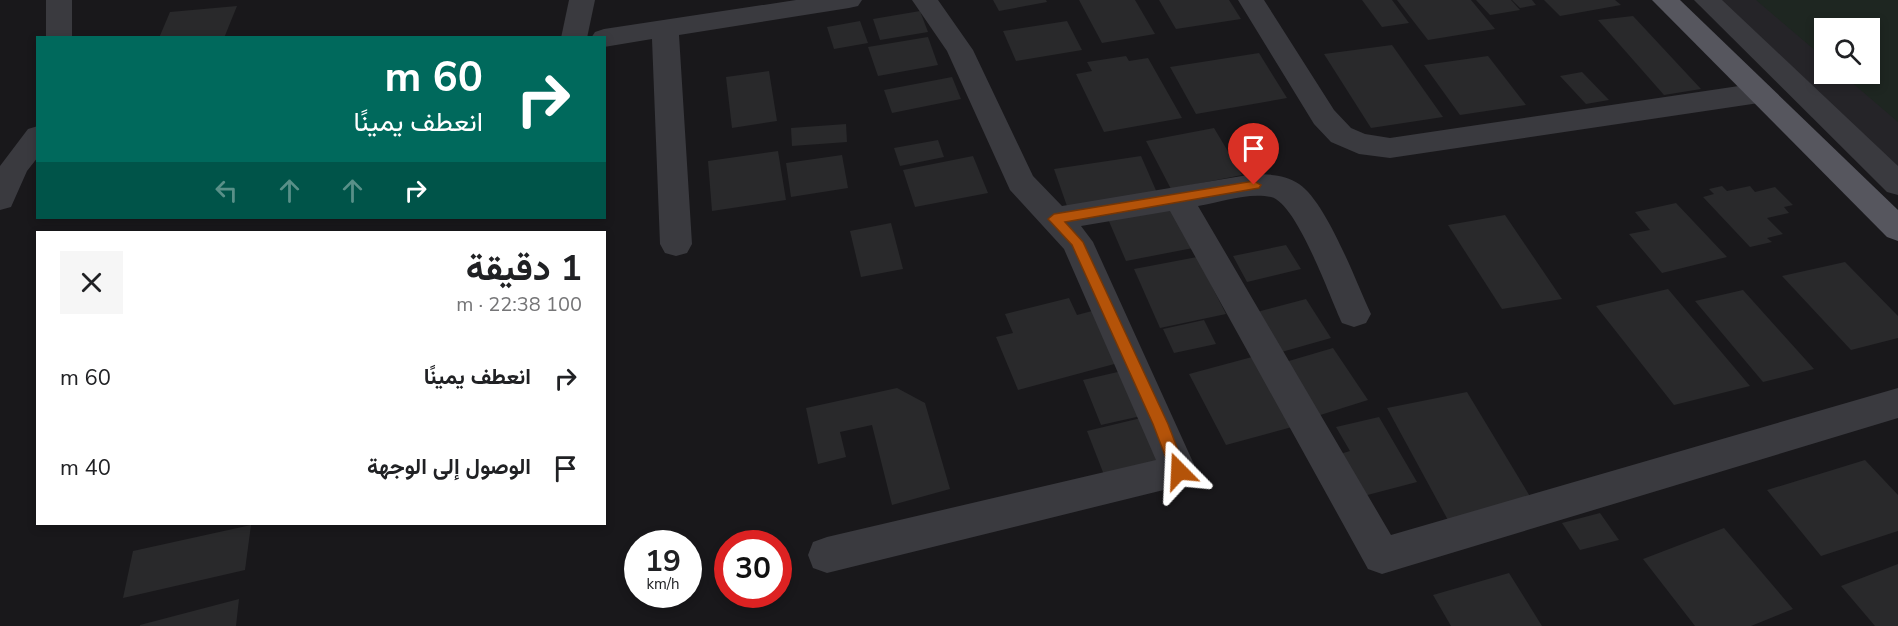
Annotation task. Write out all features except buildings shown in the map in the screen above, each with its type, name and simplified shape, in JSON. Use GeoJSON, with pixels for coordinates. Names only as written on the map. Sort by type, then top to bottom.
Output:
{"type":"FeatureCollection","features":[{"type":"Feature","properties":{"kind":"main road"},"geometry":{"type":"LineString","coordinates":[[1665,0],[1898,229]]}},
{"type":"Feature","properties":{"kind":"street"},"geometry":{"type":"LineString","coordinates":[[58,0],[58,36]]}},
{"type":"Feature","properties":{"kind":"street"},"geometry":{"type":"LineString","coordinates":[[574,36],[582,0]]}},
{"type":"Feature","properties":{"kind":"street"},"geometry":{"type":"LineString","coordinates":[[606,38],[665,30],[803,4],[849,0]]}},
{"type":"Feature","properties":{"kind":"street"},"geometry":{"type":"LineString","coordinates":[[827,555],[1179,471],[1077,242],[1021,182],[960,50],[925,0]]}},
{"type":"Feature","properties":{"kind":"street"},"geometry":{"type":"LineString","coordinates":[[1251,0],[1324,117],[1341,135],[1359,144],[1390,148],[1760,93]]}},
{"type":"Feature","properties":{"kind":"street"},"geometry":{"type":"LineString","coordinates":[[1707,0],[1898,184]]}},
{"type":"Feature","properties":{"kind":"street"},"geometry":{"type":"LineString","coordinates":[[665,30],[676,244]]}},
{"type":"Feature","properties":{"kind":"street"},"geometry":{"type":"LineString","coordinates":[[0,199],[14,167],[36,139]]}},
{"type":"Feature","properties":{"kind":"street"},"geometry":{"type":"LineString","coordinates":[[1054,219],[1254,185],[1276,185],[1290,193],[1299,202],[1354,314]]}},
{"type":"Feature","properties":{"kind":"street"},"geometry":{"type":"LineString","coordinates":[[1178,198],[1382,556],[1898,403]]}},
{"type":"Feature","properties":{"kind":"shaded area"},"geometry":{"type":"Polygon","coordinates":[[[1699,0],[1898,0],[1898,194],[1699,0]]]}},
{"type":"Feature","properties":{"kind":"shaded area"},"geometry":{"type":"Polygon","coordinates":[[[1756,0],[1898,0],[1898,122],[1854,84],[1880,84],[1880,18],[1814,18],[1814,49],[1756,0]]]}},
{"type":"Feature","properties":{"kind":"route"},"geometry":{"type":"LineString","coordinates":[[1179,471],[1077,242],[1054,219],[1254,185]]}}]}
